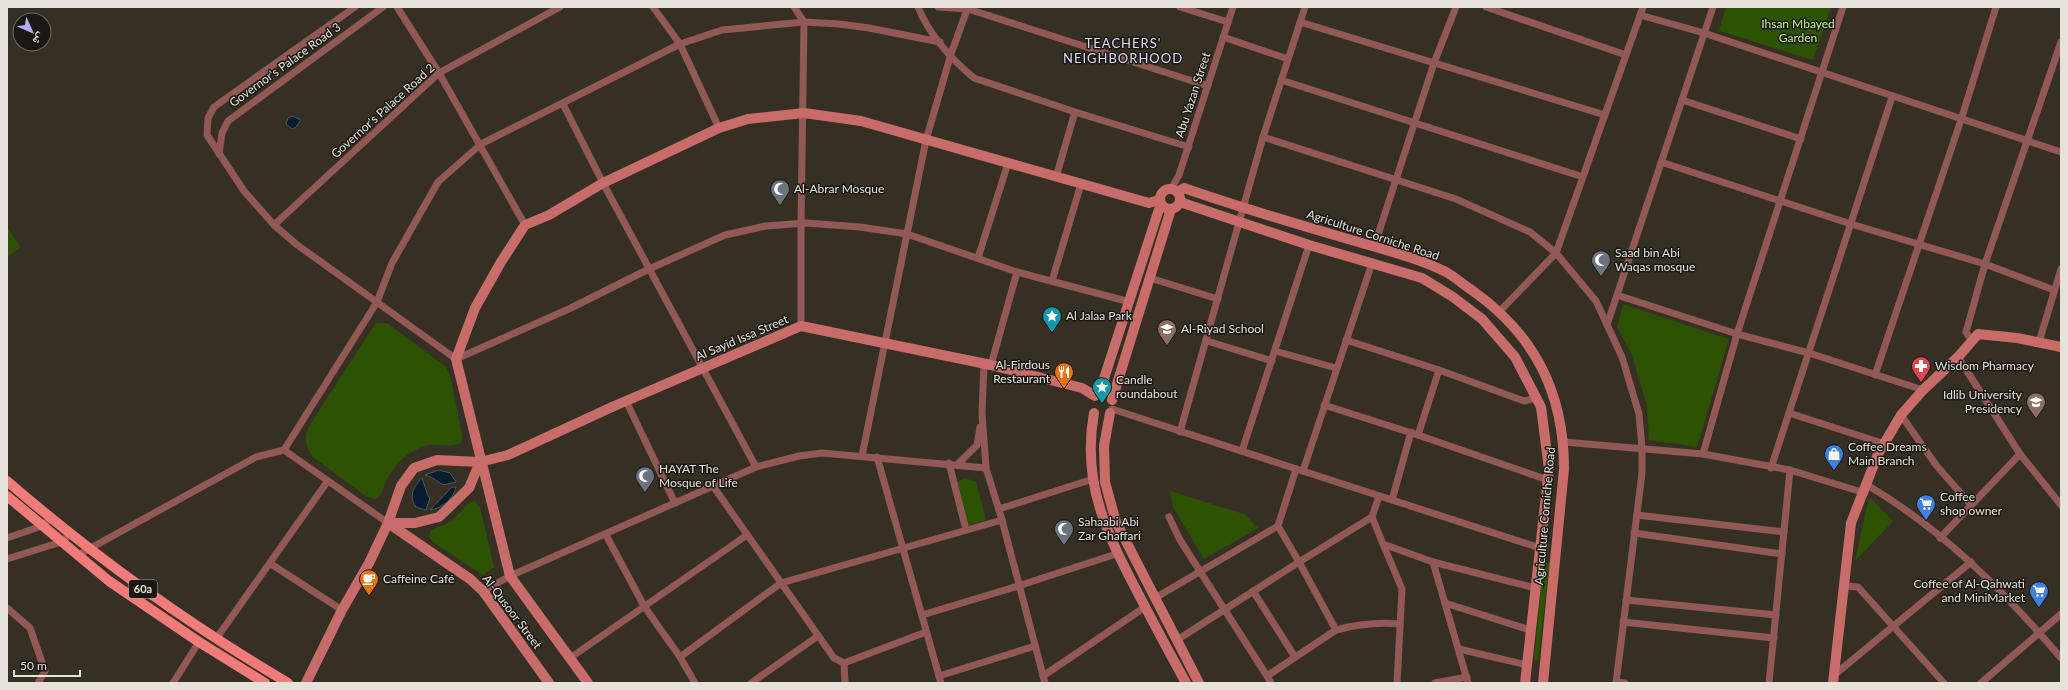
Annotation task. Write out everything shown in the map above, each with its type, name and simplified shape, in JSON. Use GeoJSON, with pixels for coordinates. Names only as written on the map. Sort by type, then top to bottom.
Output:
{"type":"FeatureCollection","features":[{"type":"Feature","properties":{"kind":"main road","name":"60a"},"geometry":{"type":"LineString","coordinates":[[7,481],[50,519],[87,548],[216,640],[288,683]]}},
{"type":"Feature","properties":{"kind":"main road","name":"60a"},"geometry":{"type":"LineString","coordinates":[[7,496],[109,581],[199,642],[265,683]]}},
{"type":"Feature","properties":{"kind":"street"},"geometry":{"type":"LineString","coordinates":[[355,7],[214,107],[208,118],[207,135],[244,191],[274,225],[296,244],[456,359]]}},
{"type":"Feature","properties":{"kind":"street","name":"Governor's Palace Road 3"},"geometry":{"type":"LineString","coordinates":[[219,154],[222,133],[228,121],[383,7]]}},
{"type":"Feature","properties":{"kind":"street"},"geometry":{"type":"LineString","coordinates":[[397,7],[439,73],[481,144],[525,226]]}},
{"type":"Feature","properties":{"kind":"street","name":"Governor's Palace Road 2"},"geometry":{"type":"LineString","coordinates":[[274,225],[439,73],[560,7]]}},
{"type":"Feature","properties":{"kind":"street"},"geometry":{"type":"LineString","coordinates":[[653,7],[680,44],[719,128]]}},
{"type":"Feature","properties":{"kind":"street"},"geometry":{"type":"LineString","coordinates":[[794,7],[804,22],[801,326]]}},
{"type":"Feature","properties":{"kind":"street"},"geometry":{"type":"LineString","coordinates":[[918,7],[926,26],[961,67],[974,78],[1075,112],[1188,147]]}},
{"type":"Feature","properties":{"kind":"street"},"geometry":{"type":"LineString","coordinates":[[938,7],[968,8],[1208,86]]}},
{"type":"Feature","properties":{"kind":"street"},"geometry":{"type":"LineString","coordinates":[[1180,7],[1228,22]]}},
{"type":"Feature","properties":{"kind":"street","name":"Abu Yazan Street"},"geometry":{"type":"LineString","coordinates":[[1176,194],[1179,175],[1233,7]]}},
{"type":"Feature","properties":{"kind":"street"},"geometry":{"type":"LineString","coordinates":[[1180,432],[1263,137],[1305,7]]}},
{"type":"Feature","properties":{"kind":"street"},"geometry":{"type":"LineString","coordinates":[[1374,247],[1434,63],[1456,7]]}},
{"type":"Feature","properties":{"kind":"street"},"geometry":{"type":"LineString","coordinates":[[1486,7],[1626,55]]}},
{"type":"Feature","properties":{"kind":"street"},"geometry":{"type":"LineString","coordinates":[[1499,312],[1556,253],[1643,7]]}},
{"type":"Feature","properties":{"kind":"street"},"geometry":{"type":"LineString","coordinates":[[1607,325],[1713,7]]}},
{"type":"Feature","properties":{"kind":"street"},"geometry":{"type":"LineString","coordinates":[[1703,454],[1737,334],[1823,73],[1843,7]]}},
{"type":"Feature","properties":{"kind":"street"},"geometry":{"type":"LineString","coordinates":[[1875,375],[1961,120],[1996,7]]}},
{"type":"Feature","properties":{"kind":"street"},"geometry":{"type":"LineString","coordinates":[[862,456],[926,140],[951,54],[968,8]]}},
{"type":"Feature","properties":{"kind":"street"},"geometry":{"type":"LineString","coordinates":[[1640,15],[1704,33],[1892,97],[2061,152]]}},
{"type":"Feature","properties":{"kind":"street"},"geometry":{"type":"LineString","coordinates":[[78,555],[87,548],[256,457],[284,450],[377,302],[392,263],[438,182],[481,144],[680,44],[722,30],[804,22],[868,28],[940,42]]}},
{"type":"Feature","properties":{"kind":"street"},"geometry":{"type":"LineString","coordinates":[[1300,22],[1605,115]]}},
{"type":"Feature","properties":{"kind":"street"},"geometry":{"type":"LineString","coordinates":[[1223,37],[1288,59]]}},
{"type":"Feature","properties":{"kind":"street"},"geometry":{"type":"LineString","coordinates":[[1972,341],[1966,332],[1985,264],[2061,42]]}},
{"type":"Feature","properties":{"kind":"street"},"geometry":{"type":"LineString","coordinates":[[1281,80],[1583,177]]}},
{"type":"Feature","properties":{"kind":"street"},"geometry":{"type":"LineString","coordinates":[[1771,468],[1892,97]]}},
{"type":"Feature","properties":{"kind":"street"},"geometry":{"type":"LineString","coordinates":[[1682,100],[1801,139]]}},
{"type":"Feature","properties":{"kind":"street"},"geometry":{"type":"LineString","coordinates":[[563,104],[603,183],[702,369],[756,466]]}},
{"type":"Feature","properties":{"kind":"street"},"geometry":{"type":"LineString","coordinates":[[1056,177],[1075,112]]}},
{"type":"Feature","properties":{"kind":"street"},"geometry":{"type":"LineString","coordinates":[[510,576],[480,462],[456,359],[475,308],[501,262],[525,226],[548,215],[603,183],[719,128],[748,119],[804,113],[861,122],[1149,203],[1160,202]]}},
{"type":"Feature","properties":{"kind":"street"},"geometry":{"type":"LineString","coordinates":[[1263,137],[1456,199],[1530,232],[1556,253],[1596,301],[1622,357],[1639,414],[1642,448],[1642,473],[1616,682],[1625,683]]}},
{"type":"Feature","properties":{"kind":"street"},"geometry":{"type":"LineString","coordinates":[[1661,162],[1851,224],[1985,264],[2054,290]]}},
{"type":"Feature","properties":{"kind":"street"},"geometry":{"type":"LineString","coordinates":[[978,258],[1008,163]]}},
{"type":"Feature","properties":{"kind":"street"},"geometry":{"type":"LineString","coordinates":[[1052,281],[1081,184]]}},
{"type":"Feature","properties":{"kind":"street","name":"Agriculture Corniche Road"},"geometry":{"type":"LineString","coordinates":[[1176,194],[1184,188],[1243,208],[1409,257],[1446,272],[1490,303],[1510,323],[1539,362],[1555,398],[1564,442],[1564,468],[1543,683]]}},
{"type":"Feature","properties":{"kind":"street"},"geometry":{"type":"LineString","coordinates":[[1186,683],[1116,554],[1099,507],[1091,465],[1090,434],[1094,413],[1091,406],[1097,395],[1130,302],[1162,192],[1176,194],[1239,222],[1310,245],[1422,278],[1453,297],[1482,319],[1515,357],[1541,407],[1549,469],[1525,683]]}},
{"type":"Feature","properties":{"kind":"street"},"geometry":{"type":"LineString","coordinates":[[1176,194],[1175,208],[1171,209],[1111,407],[1104,446],[1105,482],[1116,522],[1199,683]]}},
{"type":"Feature","properties":{"kind":"street"},"geometry":{"type":"LineString","coordinates":[[1160,202],[1164,208],[1171,209]]}},
{"type":"Feature","properties":{"kind":"street"},"geometry":{"type":"LineString","coordinates":[[456,359],[571,308],[649,269],[725,235],[766,226],[801,224],[860,227],[907,234],[1017,272],[1130,302]]}},
{"type":"Feature","properties":{"kind":"street"},"geometry":{"type":"LineString","coordinates":[[1242,452],[1310,245]]}},
{"type":"Feature","properties":{"kind":"street"},"geometry":{"type":"LineString","coordinates":[[1303,472],[1336,368],[1372,263]]}},
{"type":"Feature","properties":{"kind":"street"},"geometry":{"type":"LineString","coordinates":[[2038,342],[2061,269]]}},
{"type":"Feature","properties":{"kind":"street"},"geometry":{"type":"LineString","coordinates":[[958,464],[977,445],[988,364],[1017,272]]}},
{"type":"Feature","properties":{"kind":"street"},"geometry":{"type":"LineString","coordinates":[[1150,278],[1218,299]]}},
{"type":"Feature","properties":{"kind":"street"},"geometry":{"type":"LineString","coordinates":[[1617,295],[1737,334],[1809,353],[1923,390]]}},
{"type":"Feature","properties":{"kind":"street","name":"Al Sayid Issa Street"},"geometry":{"type":"LineString","coordinates":[[306,683],[342,610],[369,563],[388,523],[401,486],[414,468],[437,460],[480,462],[508,455],[626,401],[801,326],[988,364],[1082,388],[1097,395]]}},
{"type":"Feature","properties":{"kind":"street"},"geometry":{"type":"LineString","coordinates":[[1833,680],[1851,523],[1866,489],[1878,454],[1902,415],[1923,390],[1958,357],[1978,334],[2017,338],[2061,347]]}},
{"type":"Feature","properties":{"kind":"street"},"geometry":{"type":"LineString","coordinates":[[1346,340],[1439,370],[1524,401],[1536,398]]}},
{"type":"Feature","properties":{"kind":"street"},"geometry":{"type":"LineString","coordinates":[[1206,341],[1272,361]]}},
{"type":"Feature","properties":{"kind":"street"},"geometry":{"type":"LineString","coordinates":[[1275,351],[1336,368]]}},
{"type":"Feature","properties":{"kind":"street"},"geometry":{"type":"LineString","coordinates":[[1958,357],[2020,454],[2061,505]]}},
{"type":"Feature","properties":{"kind":"street"},"geometry":{"type":"LineString","coordinates":[[1392,500],[1439,370]]}},
{"type":"Feature","properties":{"kind":"street"},"geometry":{"type":"LineString","coordinates":[[1097,395],[1105,394],[1111,407],[1180,432],[1540,548]]}},
{"type":"Feature","properties":{"kind":"street"},"geometry":{"type":"LineString","coordinates":[[626,401],[675,503]]}},
{"type":"Feature","properties":{"kind":"street"},"geometry":{"type":"LineString","coordinates":[[1324,405],[1415,433],[1548,480]]}},
{"type":"Feature","properties":{"kind":"street"},"geometry":{"type":"LineString","coordinates":[[1094,413],[1101,416],[1111,407]]}},
{"type":"Feature","properties":{"kind":"street"},"geometry":{"type":"LineString","coordinates":[[982,413],[986,468],[999,509],[1018,586],[1044,679],[1145,607]]}},
{"type":"Feature","properties":{"kind":"street"},"geometry":{"type":"LineString","coordinates":[[1789,413],[1885,444]]}},
{"type":"Feature","properties":{"kind":"street"},"geometry":{"type":"LineString","coordinates":[[1902,415],[1936,465],[1971,505]]}},
{"type":"Feature","properties":{"kind":"street"},"geometry":{"type":"LineString","coordinates":[[1564,442],[1703,454],[1771,468],[1790,470],[1866,489],[1889,498],[1971,562],[2040,633],[2061,658]]}},
{"type":"Feature","properties":{"kind":"street"},"geometry":{"type":"LineString","coordinates":[[284,450],[327,482],[388,523],[415,523],[439,517],[469,488],[480,462]]}},
{"type":"Feature","properties":{"kind":"street"},"geometry":{"type":"LineString","coordinates":[[483,591],[510,576],[606,535],[756,466],[799,456],[822,453],[949,463],[986,468]]}},
{"type":"Feature","properties":{"kind":"street"},"geometry":{"type":"LineString","coordinates":[[1940,538],[2020,454]]}},
{"type":"Feature","properties":{"kind":"street"},"geometry":{"type":"LineString","coordinates":[[877,457],[940,680],[1035,646]]}},
{"type":"Feature","properties":{"kind":"street"},"geometry":{"type":"LineString","coordinates":[[949,463],[966,530]]}},
{"type":"Feature","properties":{"kind":"street"},"geometry":{"type":"LineString","coordinates":[[1155,598],[1200,570],[1278,526],[1296,469]]}},
{"type":"Feature","properties":{"kind":"street"},"geometry":{"type":"LineString","coordinates":[[1769,683],[1790,470]]}},
{"type":"Feature","properties":{"kind":"street"},"geometry":{"type":"LineString","coordinates":[[999,509],[1093,479]]}},
{"type":"Feature","properties":{"kind":"street"},"geometry":{"type":"LineString","coordinates":[[216,640],[271,564],[327,482]]}},
{"type":"Feature","properties":{"kind":"street"},"geometry":{"type":"LineString","coordinates":[[713,486],[834,658],[844,663],[926,632]]}},
{"type":"Feature","properties":{"kind":"street"},"geometry":{"type":"LineString","coordinates":[[1379,496],[1372,517],[1402,589],[1397,683]]}},
{"type":"Feature","properties":{"kind":"street"},"geometry":{"type":"LineString","coordinates":[[1637,515],[1784,532]]}},
{"type":"Feature","properties":{"kind":"street"},"geometry":{"type":"LineString","coordinates":[[1169,517],[1180,540],[1271,683]]}},
{"type":"Feature","properties":{"kind":"street"},"geometry":{"type":"LineString","coordinates":[[1177,640],[1372,517]]}},
{"type":"Feature","properties":{"kind":"street"},"geometry":{"type":"LineString","coordinates":[[7,538],[42,526],[50,519]]}},
{"type":"Feature","properties":{"kind":"street"},"geometry":{"type":"LineString","coordinates":[[680,657],[781,583],[1002,520]]}},
{"type":"Feature","properties":{"kind":"street","name":"Al-Qusoor Street"},"geometry":{"type":"LineString","coordinates":[[388,523],[470,579],[483,591],[549,683]]}},
{"type":"Feature","properties":{"kind":"street"},"geometry":{"type":"LineString","coordinates":[[1278,526],[1336,630]]}},
{"type":"Feature","properties":{"kind":"street"},"geometry":{"type":"LineString","coordinates":[[7,559],[61,542],[70,534]]}},
{"type":"Feature","properties":{"kind":"street"},"geometry":{"type":"LineString","coordinates":[[570,658],[747,534]]}},
{"type":"Feature","properties":{"kind":"street"},"geometry":{"type":"LineString","coordinates":[[1634,534],[1782,554]]}},
{"type":"Feature","properties":{"kind":"street"},"geometry":{"type":"LineString","coordinates":[[606,535],[644,606],[680,657],[695,683]]}},
{"type":"Feature","properties":{"kind":"street"},"geometry":{"type":"LineString","coordinates":[[1382,544],[1433,562],[1535,588]]}},
{"type":"Feature","properties":{"kind":"street"},"geometry":{"type":"LineString","coordinates":[[922,615],[1116,554]]}},
{"type":"Feature","properties":{"kind":"street"},"geometry":{"type":"LineString","coordinates":[[1433,562],[1467,680],[1435,683]]}},
{"type":"Feature","properties":{"kind":"street"},"geometry":{"type":"LineString","coordinates":[[1833,680],[1971,562]]}},
{"type":"Feature","properties":{"kind":"street"},"geometry":{"type":"LineString","coordinates":[[271,564],[342,610]]}},
{"type":"Feature","properties":{"kind":"street","name":"Al-Qusoor Street"},"geometry":{"type":"LineString","coordinates":[[510,576],[588,683]]}},
{"type":"Feature","properties":{"kind":"street"},"geometry":{"type":"LineString","coordinates":[[1844,586],[1858,587],[1944,683]]}},
{"type":"Feature","properties":{"kind":"street"},"geometry":{"type":"LineString","coordinates":[[1253,591],[1295,657]]}},
{"type":"Feature","properties":{"kind":"street"},"geometry":{"type":"LineString","coordinates":[[1626,600],[1776,615]]}},
{"type":"Feature","properties":{"kind":"street"},"geometry":{"type":"LineString","coordinates":[[1445,603],[1530,630]]}},
{"type":"Feature","properties":{"kind":"street"},"geometry":{"type":"LineString","coordinates":[[7,608],[30,628],[45,671],[38,683]]}},
{"type":"Feature","properties":{"kind":"street"},"geometry":{"type":"LineString","coordinates":[[1981,683],[2061,614]]}},
{"type":"Feature","properties":{"kind":"street"},"geometry":{"type":"LineString","coordinates":[[1267,676],[1336,630],[1354,625],[1381,622],[1400,624]]}},
{"type":"Feature","properties":{"kind":"street"},"geometry":{"type":"LineString","coordinates":[[1623,622],[1774,638]]}},
{"type":"Feature","properties":{"kind":"street"},"geometry":{"type":"LineString","coordinates":[[751,683],[818,636]]}},
{"type":"Feature","properties":{"kind":"street"},"geometry":{"type":"LineString","coordinates":[[173,683],[199,642]]}},
{"type":"Feature","properties":{"kind":"street"},"geometry":{"type":"LineString","coordinates":[[1459,649],[1527,665]]}},
{"type":"Feature","properties":{"kind":"street"},"geometry":{"type":"LineString","coordinates":[[844,663],[845,683]]}},
{"type":"Feature","properties":{"kind":"green space","name":"Ihsan Mbayed Garden"},"geometry":{"type":"Polygon","coordinates":[[[1726,7],[1831,7],[1813,60],[1719,31],[1726,7]]]}},
{"type":"Feature","properties":{"kind":"green space"},"geometry":{"type":"Polygon","coordinates":[[[7,227],[20,247],[7,258],[7,227]]]}},
{"type":"Feature","properties":{"kind":"green space"},"geometry":{"type":"Polygon","coordinates":[[[1623,304],[1729,339],[1697,447],[1649,440],[1647,407],[1632,355],[1617,327],[1623,304]]]}},
{"type":"Feature","properties":{"kind":"green space"},"geometry":{"type":"Polygon","coordinates":[[[377,323],[387,323],[446,367],[451,378],[462,436],[461,443],[456,445],[431,445],[421,447],[410,453],[400,461],[393,470],[386,481],[382,493],[376,499],[367,497],[313,457],[307,446],[306,439],[308,428],[377,323]]]}},
{"type":"Feature","properties":{"kind":"green space"},"geometry":{"type":"Polygon","coordinates":[[[965,478],[976,482],[986,520],[967,526],[957,482],[965,478]]]}},
{"type":"Feature","properties":{"kind":"green space"},"geometry":{"type":"Polygon","coordinates":[[[1170,491],[1244,514],[1258,528],[1204,559],[1173,507],[1170,491]]]}},
{"type":"Feature","properties":{"kind":"green space"},"geometry":{"type":"Polygon","coordinates":[[[1869,497],[1893,521],[1855,561],[1869,497]]]}},
{"type":"Feature","properties":{"kind":"green space"},"geometry":{"type":"Polygon","coordinates":[[[475,501],[480,507],[494,567],[483,575],[433,542],[429,536],[431,530],[452,521],[470,502],[475,501]]]}},
{"type":"Feature","properties":{"kind":"green space"},"geometry":{"type":"Polygon","coordinates":[[[1543,562],[1550,563],[1538,661],[1534,660],[1543,562]]]}},
{"type":"Feature","properties":{"kind":"water"},"geometry":{"type":"Polygon","coordinates":[[[292,116],[301,120],[296,127],[292,129],[286,124],[288,118],[292,116]]]}},
{"type":"Feature","properties":{"kind":"water"},"geometry":{"type":"Polygon","coordinates":[[[439,470],[450,473],[456,482],[443,485],[425,475],[439,470]]]}},
{"type":"Feature","properties":{"kind":"water"},"geometry":{"type":"Polygon","coordinates":[[[422,478],[430,498],[426,510],[416,507],[412,499],[414,488],[422,478]]]}},
{"type":"Feature","properties":{"kind":"water"},"geometry":{"type":"Polygon","coordinates":[[[452,487],[456,487],[450,499],[443,505],[430,510],[452,487]]]}},
{"type":"Feature","properties":{"kind":"place","name":"Al-Abrar Mosque"},"geometry":{"type":"Point","coordinates":[780,206]}},
{"type":"Feature","properties":{"kind":"place","name":"Saad bin Abi Waqas mosque"},"geometry":{"type":"Point","coordinates":[1601,277]}},
{"type":"Feature","properties":{"kind":"place","name":"Al Jalaa Park"},"geometry":{"type":"Point","coordinates":[1052,333]}},
{"type":"Feature","properties":{"kind":"place","name":"Al-Riyad School"},"geometry":{"type":"Point","coordinates":[1167,346]}},
{"type":"Feature","properties":{"kind":"place","name":"Wisdom Pharmacy"},"geometry":{"type":"Point","coordinates":[1921,383]}},
{"type":"Feature","properties":{"kind":"place","name":"Al-Firdous Restaurant"},"geometry":{"type":"Point","coordinates":[1064,389]}},
{"type":"Feature","properties":{"kind":"place","name":"Candle roundabout"},"geometry":{"type":"Point","coordinates":[1102,404]}},
{"type":"Feature","properties":{"kind":"place","name":"Idlib University Presidency"},"geometry":{"type":"Point","coordinates":[2036,419]}},
{"type":"Feature","properties":{"kind":"place","name":"Coffee Dreams Main Branch"},"geometry":{"type":"Point","coordinates":[1834,471]}},
{"type":"Feature","properties":{"kind":"place","name":"HAYAT The Mosque of Life"},"geometry":{"type":"Point","coordinates":[645,493]}},
{"type":"Feature","properties":{"kind":"place","name":"Coffee shop owner"},"geometry":{"type":"Point","coordinates":[1926,521]}},
{"type":"Feature","properties":{"kind":"place","name":"Sahaabi Abi Zar Ghaffari"},"geometry":{"type":"Point","coordinates":[1064,546]}},
{"type":"Feature","properties":{"kind":"place","name":"Caffeine Café"},"geometry":{"type":"Point","coordinates":[369,596]}},
{"type":"Feature","properties":{"kind":"place","name":"Coffee of Al-Qahwati and MiniMarket"},"geometry":{"type":"Point","coordinates":[2039,608]}},
{"type":"Feature","properties":{"kind":"district","name":"TEACHERS' NEIGHBORHOOD"},"geometry":{"type":"Point","coordinates":[1123,50]}}]}
